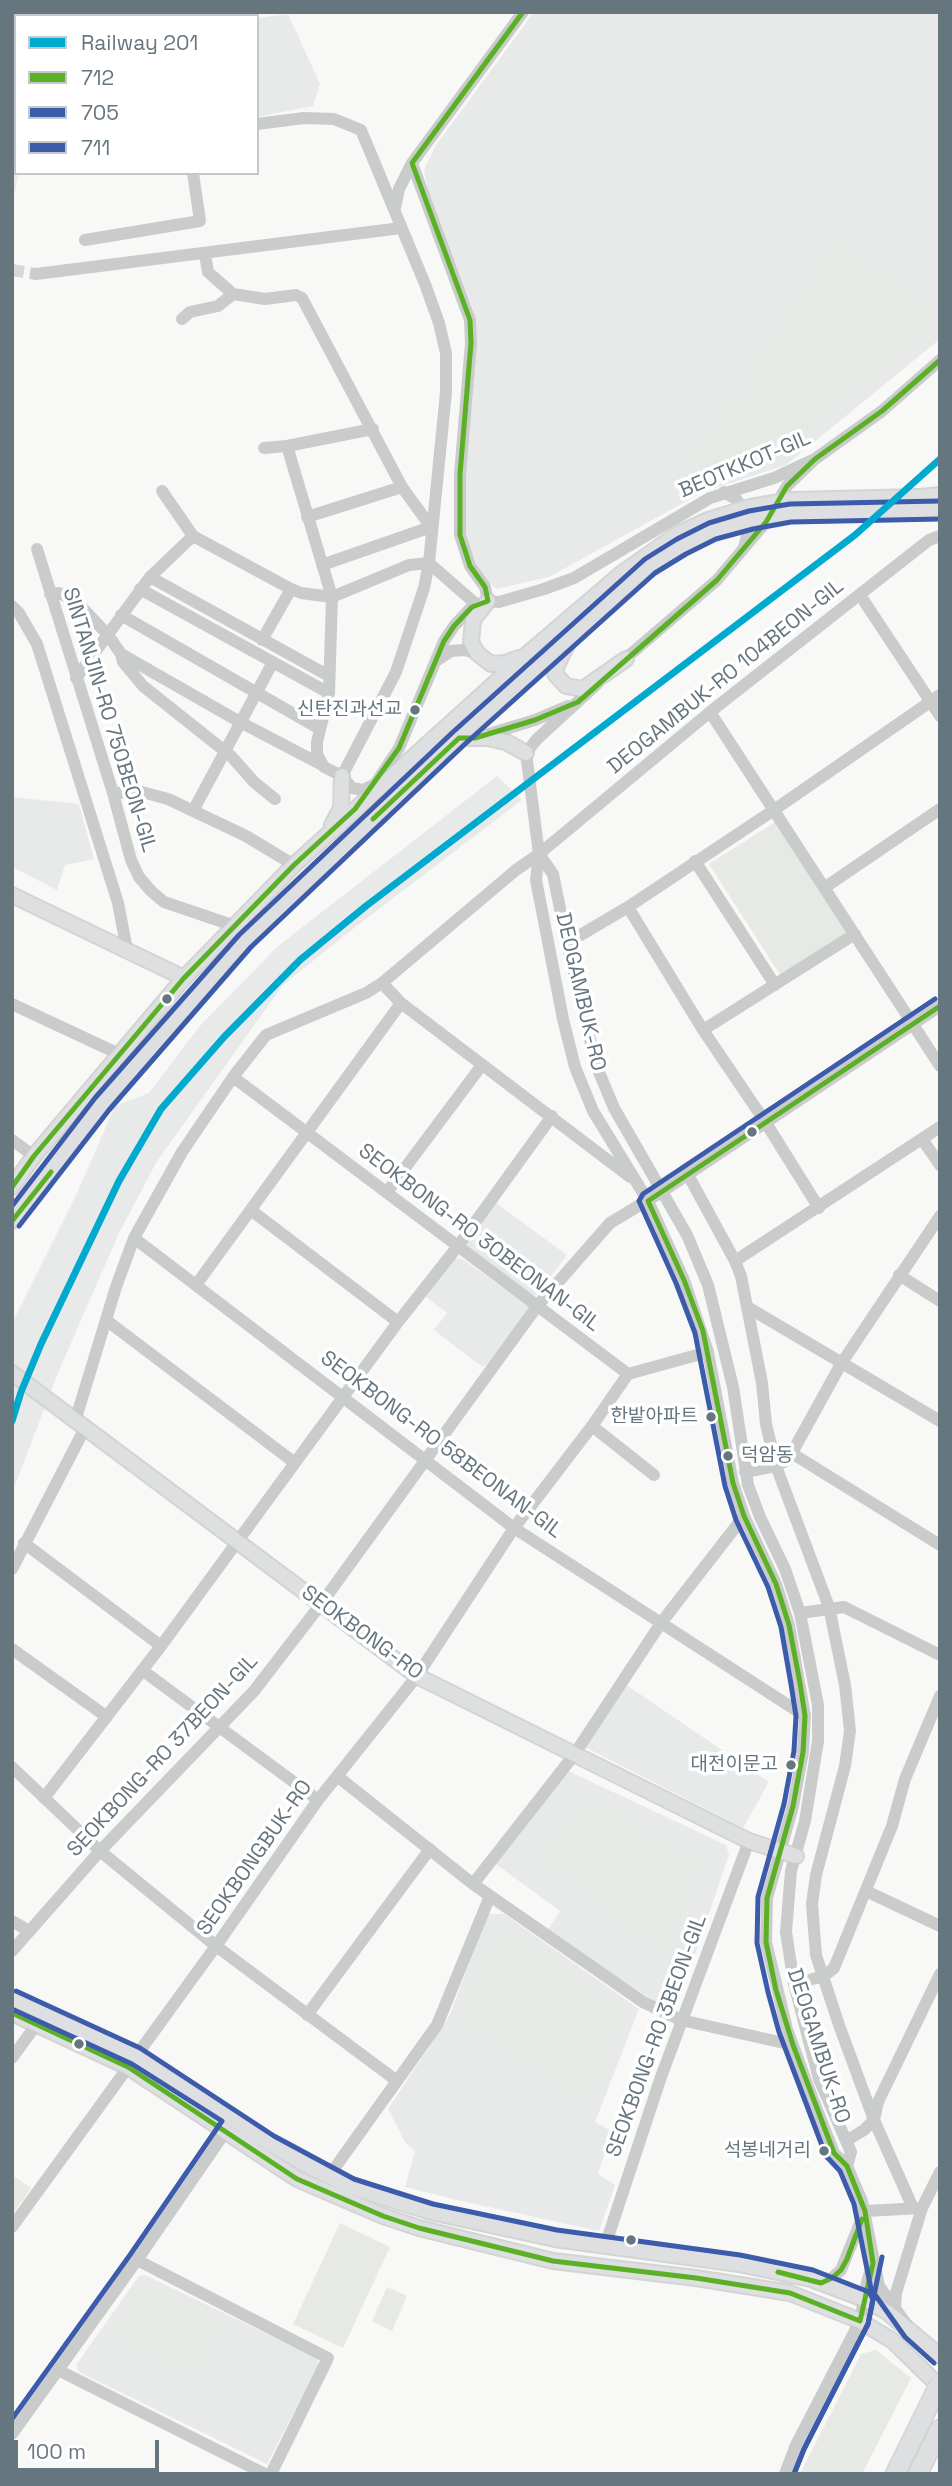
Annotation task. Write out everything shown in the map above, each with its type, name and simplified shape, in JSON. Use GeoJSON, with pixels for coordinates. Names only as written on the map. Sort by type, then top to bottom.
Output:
{"type":"FeatureCollection","features":[{"type":"Feature","properties":{"kind":"highway"},"geometry":{"type":"LineString","coordinates":[[895,2474],[938,2388]]}},
{"type":"Feature","properties":{"kind":"highway"},"geometry":{"type":"LineString","coordinates":[[918,2474],[940,2429]]}},
{"type":"Feature","properties":{"kind":"main road"},"geometry":{"type":"LineString","coordinates":[[12,1187],[34,1156],[184,978],[294,865],[526,654],[626,577],[713,531],[751,520],[790,513],[930,509],[940,495]]}},
{"type":"Feature","properties":{"kind":"main road"},"geometry":{"type":"LineString","coordinates":[[12,1222],[103,1104],[245,941],[459,738],[578,630],[626,577]]}},
{"type":"Feature","properties":{"kind":"main road"},"geometry":{"type":"LineString","coordinates":[[479,604],[472,620],[470,635],[477,653],[491,664],[505,663],[526,654]]}},
{"type":"Feature","properties":{"kind":"main road"},"geometry":{"type":"LineString","coordinates":[[578,630],[557,665],[555,674],[566,686],[583,689],[626,659]]}},
{"type":"Feature","properties":{"kind":"main road"},"geometry":{"type":"LineString","coordinates":[[459,738],[506,742],[526,753]]}},
{"type":"Feature","properties":{"kind":"main road"},"geometry":{"type":"LineString","coordinates":[[326,835],[341,807],[342,776]]}},
{"type":"Feature","properties":{"kind":"main road"},"geometry":{"type":"LineString","coordinates":[[12,896],[184,978]]}},
{"type":"Feature","properties":{"kind":"main road","name":"SEOKBONG-RO"},"geometry":{"type":"LineString","coordinates":[[12,1373],[418,1676],[749,1841],[796,1856]]}},
{"type":"Feature","properties":{"kind":"main road"},"geometry":{"type":"LineString","coordinates":[[12,1999],[132,2062],[230,2125],[298,2179],[383,2216],[419,2228],[552,2261],[696,2278],[790,2293],[860,2321],[892,2341],[919,2364],[938,2388]]}},
{"type":"Feature","properties":{"kind":"main road"},"geometry":{"type":"LineString","coordinates":[[12,2013],[132,2062]]}},
{"type":"Feature","properties":{"kind":"main road"},"geometry":{"type":"LineString","coordinates":[[230,2125],[351,2187],[431,2212],[555,2239],[739,2264],[821,2283],[864,2299],[887,2312],[940,2356]]}},
{"type":"Feature","properties":{"kind":"street"},"geometry":{"type":"LineString","coordinates":[[394,208],[399,188],[412,163],[523,12]]}},
{"type":"Feature","properties":{"kind":"street"},"geometry":{"type":"LineString","coordinates":[[259,124],[304,118],[334,119],[361,130],[439,323],[446,353],[446,392],[429,563],[421,599],[396,672],[342,776]]}},
{"type":"Feature","properties":{"kind":"street"},"geometry":{"type":"LineString","coordinates":[[355,809],[399,748],[444,641],[454,626],[479,604],[485,587],[470,566],[460,535],[460,474],[471,356],[470,320],[412,163]]}},
{"type":"Feature","properties":{"kind":"street"},"geometry":{"type":"LineString","coordinates":[[85,240],[200,221],[193,175]]}},
{"type":"Feature","properties":{"kind":"street"},"geometry":{"type":"LineString","coordinates":[[36,274],[401,228]]}},
{"type":"Feature","properties":{"kind":"street"},"geometry":{"type":"LineString","coordinates":[[205,254],[208,272],[233,294],[265,299],[296,295],[302,298],[402,487],[431,527]]}},
{"type":"Feature","properties":{"kind":"street"},"geometry":{"type":"LineString","coordinates":[[182,319],[190,312],[218,306],[233,294]]}},
{"type":"Feature","properties":{"kind":"street","name":"BEOTKKOT-GIL"},"geometry":{"type":"LineString","coordinates":[[479,604],[499,602],[574,578],[675,517],[724,492],[758,484],[815,459],[882,411],[940,360]]}},
{"type":"Feature","properties":{"kind":"street"},"geometry":{"type":"LineString","coordinates":[[264,448],[373,429]]}},
{"type":"Feature","properties":{"kind":"street"},"geometry":{"type":"LineString","coordinates":[[287,446],[332,597],[329,693],[317,754],[324,767]]}},
{"type":"Feature","properties":{"kind":"street"},"geometry":{"type":"LineString","coordinates":[[526,753],[578,702],[717,580],[766,522],[787,486],[815,459]]}},
{"type":"Feature","properties":{"kind":"street"},"geometry":{"type":"LineString","coordinates":[[758,484],[767,508],[766,522]]}},
{"type":"Feature","properties":{"kind":"street"},"geometry":{"type":"LineString","coordinates":[[307,517],[402,487]]}},
{"type":"Feature","properties":{"kind":"street"},"geometry":{"type":"LineString","coordinates":[[162,491],[193,536],[301,593],[332,597],[409,565],[429,563],[479,604]]}},
{"type":"Feature","properties":{"kind":"street"},"geometry":{"type":"LineString","coordinates":[[724,492],[736,499],[746,513],[750,525],[744,548]]}},
{"type":"Feature","properties":{"kind":"street"},"geometry":{"type":"LineString","coordinates":[[322,565],[431,527]]}},
{"type":"Feature","properties":{"kind":"street","name":"DEOGAMBUK-RO 104BEON-GIL"},"geometry":{"type":"LineString","coordinates":[[12,1569],[77,1420],[106,1320],[134,1238],[181,1152],[266,1035],[382,984],[516,870],[539,854],[710,712],[934,538],[940,529]]}},
{"type":"Feature","properties":{"kind":"street"},"geometry":{"type":"LineString","coordinates":[[76,678],[149,577],[193,536]]}},
{"type":"Feature","properties":{"kind":"street","name":"SINTANJIN-RO 750BEON-GIL"},"geometry":{"type":"LineString","coordinates":[[37,549],[114,793],[131,860],[139,877],[164,902],[235,926]]}},
{"type":"Feature","properties":{"kind":"street"},"geometry":{"type":"LineString","coordinates":[[149,577],[329,676]]}},
{"type":"Feature","properties":{"kind":"street"},"geometry":{"type":"LineString","coordinates":[[140,589],[329,693]]}},
{"type":"Feature","properties":{"kind":"street"},"geometry":{"type":"LineString","coordinates":[[262,640],[290,589]]}},
{"type":"Feature","properties":{"kind":"street"},"geometry":{"type":"LineString","coordinates":[[50,593],[59,593],[76,601],[108,635],[121,654],[123,662],[143,686],[231,755],[254,782],[275,799]]}},
{"type":"Feature","properties":{"kind":"street"},"geometry":{"type":"LineString","coordinates":[[860,595],[935,698],[940,716]]}},
{"type":"Feature","properties":{"kind":"street"},"geometry":{"type":"LineString","coordinates":[[12,606],[37,644],[118,903],[127,950]]}},
{"type":"Feature","properties":{"kind":"street"},"geometry":{"type":"LineString","coordinates":[[121,615],[320,729]]}},
{"type":"Feature","properties":{"kind":"street"},"geometry":{"type":"LineString","coordinates":[[433,665],[436,659],[451,651],[477,653]]}},
{"type":"Feature","properties":{"kind":"street"},"geometry":{"type":"LineString","coordinates":[[121,654],[342,776],[347,784],[358,790],[368,789],[375,784]]}},
{"type":"Feature","properties":{"kind":"street"},"geometry":{"type":"LineString","coordinates":[[194,810],[274,662]]}},
{"type":"Feature","properties":{"kind":"street"},"geometry":{"type":"LineString","coordinates":[[567,943],[628,907],[774,810],[935,698]]}},
{"type":"Feature","properties":{"kind":"street"},"geometry":{"type":"LineString","coordinates":[[475,738],[535,720],[578,702]]}},
{"type":"Feature","properties":{"kind":"street"},"geometry":{"type":"LineString","coordinates":[[710,712],[940,1066]]}},
{"type":"Feature","properties":{"kind":"street","name":"DEOGAMBUK-RO"},"geometry":{"type":"LineString","coordinates":[[526,753],[539,854],[536,880],[575,1066],[593,1111],[648,1201],[684,1280],[708,1352],[733,1483],[744,1516],[776,1584],[789,1625],[805,1716],[803,1752],[793,1806],[767,1898],[766,1942],[776,1990],[793,2045],[834,2154],[847,2166],[865,2211],[873,2263],[860,2321],[796,2445],[785,2474]]}},
{"type":"Feature","properties":{"kind":"street"},"geometry":{"type":"LineString","coordinates":[[114,793],[142,792],[168,799],[270,849],[294,865]]}},
{"type":"Feature","properties":{"kind":"street"},"geometry":{"type":"LineString","coordinates":[[824,888],[940,809]]}},
{"type":"Feature","properties":{"kind":"street","name":"DEOGAMBUK-RO"},"geometry":{"type":"LineString","coordinates":[[539,854],[553,874],[596,1065],[614,1108],[687,1236],[708,1285],[733,1387],[745,1472],[760,1517],[785,1569],[800,1613],[818,1705],[818,1741],[812,1789],[791,1871],[786,1932],[794,1984],[819,2079],[850,2152],[847,2166]]}},
{"type":"Feature","properties":{"kind":"street"},"geometry":{"type":"LineString","coordinates":[[695,861],[775,985]]}},
{"type":"Feature","properties":{"kind":"street"},"geometry":{"type":"LineString","coordinates":[[628,907],[703,1030],[766,1123],[818,1208]]}},
{"type":"Feature","properties":{"kind":"street"},"geometry":{"type":"LineString","coordinates":[[703,1030],[855,934]]}},
{"type":"Feature","properties":{"kind":"street"},"geometry":{"type":"LineString","coordinates":[[382,984],[401,1003],[635,1181]]}},
{"type":"Feature","properties":{"kind":"street"},"geometry":{"type":"LineString","coordinates":[[12,1003],[119,1054]]}},
{"type":"Feature","properties":{"kind":"street"},"geometry":{"type":"LineString","coordinates":[[196,1285],[401,1003]]}},
{"type":"Feature","properties":{"kind":"street","name":"SEOKBONG-RO 37BEON-GIL"},"geometry":{"type":"LineString","coordinates":[[12,1951],[100,1851],[254,1690],[321,1604],[538,1305],[610,1223],[648,1201],[940,1006]]}},
{"type":"Feature","properties":{"kind":"street"},"geometry":{"type":"LineString","coordinates":[[387,1192],[482,1065]]}},
{"type":"Feature","properties":{"kind":"street","name":"SEOKBONG-RO 30BEONAN-GIL"},"geometry":{"type":"LineString","coordinates":[[233,1077],[628,1374]]}},
{"type":"Feature","properties":{"kind":"street"},"geometry":{"type":"LineString","coordinates":[[44,1798],[161,1646],[552,1116]]}},
{"type":"Feature","properties":{"kind":"street"},"geometry":{"type":"LineString","coordinates":[[735,1261],[940,1128]]}},
{"type":"Feature","properties":{"kind":"street"},"geometry":{"type":"LineString","coordinates":[[922,1139],[940,1165]]}},
{"type":"Feature","properties":{"kind":"street"},"geometry":{"type":"LineString","coordinates":[[12,1140],[34,1156]]}},
{"type":"Feature","properties":{"kind":"street"},"geometry":{"type":"LineString","coordinates":[[687,1173],[735,1261],[748,1308],[762,1384],[766,1424],[776,1466],[829,1607],[845,1685],[850,1731],[845,1766],[816,1875],[812,1904],[816,1955],[874,2120],[917,2208]]}},
{"type":"Feature","properties":{"kind":"street"},"geometry":{"type":"LineString","coordinates":[[252,1211],[398,1322]]}},
{"type":"Feature","properties":{"kind":"street"},"geometry":{"type":"LineString","coordinates":[[745,1472],[776,1466],[793,1454],[841,1364],[940,1216]]}},
{"type":"Feature","properties":{"kind":"street","name":"SEOKBONG-RO 58BEONAN-GIL"},"geometry":{"type":"LineString","coordinates":[[134,1238],[514,1528],[805,1716]]}},
{"type":"Feature","properties":{"kind":"street"},"geometry":{"type":"LineString","coordinates":[[899,1275],[940,1301]]}},
{"type":"Feature","properties":{"kind":"street"},"geometry":{"type":"LineString","coordinates":[[748,1308],[940,1421]]}},
{"type":"Feature","properties":{"kind":"street"},"geometry":{"type":"LineString","coordinates":[[106,1320],[295,1463]]}},
{"type":"Feature","properties":{"kind":"street"},"geometry":{"type":"LineString","coordinates":[[628,1374],[708,1352]]}},
{"type":"Feature","properties":{"kind":"street","name":"SEOKBONGBUK-RO"},"geometry":{"type":"LineString","coordinates":[[12,2227],[216,1946],[318,1800],[418,1676],[514,1528],[628,1374]]}},
{"type":"Feature","properties":{"kind":"street"},"geometry":{"type":"LineString","coordinates":[[592,1426],[654,1475]]}},
{"type":"Feature","properties":{"kind":"street"},"geometry":{"type":"LineString","coordinates":[[793,1454],[940,1545]]}},
{"type":"Feature","properties":{"kind":"street"},"geometry":{"type":"LineString","coordinates":[[473,1884],[574,1755],[661,1623],[744,1516]]}},
{"type":"Feature","properties":{"kind":"street"},"geometry":{"type":"LineString","coordinates":[[24,1543],[161,1646]]}},
{"type":"Feature","properties":{"kind":"street"},"geometry":{"type":"LineString","coordinates":[[800,1613],[844,1607],[940,1655]]}},
{"type":"Feature","properties":{"kind":"street"},"geometry":{"type":"LineString","coordinates":[[12,1648],[107,1717]]}},
{"type":"Feature","properties":{"kind":"street"},"geometry":{"type":"LineString","coordinates":[[142,1670],[318,1800]]}},
{"type":"Feature","properties":{"kind":"street"},"geometry":{"type":"LineString","coordinates":[[794,1984],[824,1976],[834,1968],[892,1826],[905,1779],[940,1696]]}},
{"type":"Feature","properties":{"kind":"street"},"geometry":{"type":"LineString","coordinates":[[14,1771],[100,1851],[216,1946],[397,2081]]}},
{"type":"Feature","properties":{"kind":"street"},"geometry":{"type":"LineString","coordinates":[[337,1776],[473,1884],[643,2002],[681,2020],[793,2045]]}},
{"type":"Feature","properties":{"kind":"street","name":"SEOKBONG-RO 3BEON-GIL"},"geometry":{"type":"LineString","coordinates":[[605,2246],[681,2020],[749,1841]]}},
{"type":"Feature","properties":{"kind":"street"},"geometry":{"type":"LineString","coordinates":[[307,2015],[430,1849]]}},
{"type":"Feature","properties":{"kind":"street"},"geometry":{"type":"LineString","coordinates":[[866,1891],[940,1926]]}},
{"type":"Feature","properties":{"kind":"street"},"geometry":{"type":"LineString","coordinates":[[328,2176],[437,2025],[490,1896]]}},
{"type":"Feature","properties":{"kind":"street"},"geometry":{"type":"LineString","coordinates":[[12,1921],[29,1931]]}},
{"type":"Feature","properties":{"kind":"street"},"geometry":{"type":"LineString","coordinates":[[846,2141],[874,2120],[878,2102],[940,1974]]}},
{"type":"Feature","properties":{"kind":"street"},"geometry":{"type":"LineString","coordinates":[[12,2058],[36,2025]]}},
{"type":"Feature","properties":{"kind":"street"},"geometry":{"type":"LineString","coordinates":[[12,2434],[230,2125]]}},
{"type":"Feature","properties":{"kind":"street"},"geometry":{"type":"LineString","coordinates":[[895,2309],[896,2293],[917,2208],[940,2172]]}},
{"type":"Feature","properties":{"kind":"street"},"geometry":{"type":"LineString","coordinates":[[821,2283],[841,2270],[865,2211],[917,2208]]}},
{"type":"Feature","properties":{"kind":"street"},"geometry":{"type":"LineString","coordinates":[[137,2260],[328,2358],[271,2474]]}},
{"type":"Feature","properties":{"kind":"street"},"geometry":{"type":"LineString","coordinates":[[873,2263],[879,2286],[911,2331]]}},
{"type":"Feature","properties":{"kind":"street"},"geometry":{"type":"LineString","coordinates":[[58,2370],[265,2474]]}},
{"type":"Feature","properties":{"kind":"shaded area"},"geometry":{"type":"Polygon","coordinates":[[[12,12],[41,12],[14,14],[14,175],[18,175],[12,210],[12,12]]]}},
{"type":"Feature","properties":{"kind":"shaded area"},"geometry":{"type":"Polygon","coordinates":[[[534,12],[940,12],[940,339],[786,465],[703,492],[549,577],[496,589],[484,578],[465,551],[461,505],[477,339],[473,309],[428,189],[424,170],[436,145],[534,12]]]}},
{"type":"Feature","properties":{"kind":"shaded area"},"geometry":{"type":"Polygon","coordinates":[[[288,14],[320,84],[313,106],[259,117],[259,18],[288,14]]]}},
{"type":"Feature","properties":{"kind":"shaded area"},"geometry":{"type":"Polygon","coordinates":[[[839,241],[935,313],[902,352],[772,458],[728,480],[714,478],[686,457],[730,401],[750,402],[761,380],[756,368],[750,365],[839,241]]]}},
{"type":"Feature","properties":{"kind":"shaded area"},"geometry":{"type":"Polygon","coordinates":[[[497,776],[522,800],[283,985],[156,1163],[119,1233],[58,1373],[12,1493],[12,1323],[77,1193],[115,1106],[149,1093],[199,1027],[277,947],[497,776]]]}},
{"type":"Feature","properties":{"kind":"shaded area"},"geometry":{"type":"Polygon","coordinates":[[[12,797],[79,804],[94,859],[65,865],[57,890],[12,867],[12,797]]]}},
{"type":"Feature","properties":{"kind":"shaded area"},"geometry":{"type":"Polygon","coordinates":[[[777,821],[849,933],[781,976],[709,864],[777,821]]]}},
{"type":"Feature","properties":{"kind":"shaded area"},"geometry":{"type":"Polygon","coordinates":[[[496,1203],[567,1255],[537,1295],[533,1296],[468,1247],[466,1242],[496,1203]]]}},
{"type":"Feature","properties":{"kind":"shaded area"},"geometry":{"type":"Polygon","coordinates":[[[461,1258],[529,1306],[488,1365],[481,1366],[434,1330],[447,1313],[426,1297],[454,1259],[461,1258]]]}},
{"type":"Feature","properties":{"kind":"shaded area"},"geometry":{"type":"Polygon","coordinates":[[[622,1682],[769,1782],[743,1828],[579,1744],[622,1682]]]}},
{"type":"Feature","properties":{"kind":"shaded area"},"geometry":{"type":"Polygon","coordinates":[[[562,1768],[726,1845],[729,1855],[678,2004],[672,2008],[654,2001],[547,1931],[560,1911],[493,1862],[562,1768]]]}},
{"type":"Feature","properties":{"kind":"shaded area"},"geometry":{"type":"Polygon","coordinates":[[[584,1803],[617,1816],[700,1860],[671,1943],[663,1950],[607,1910],[598,1894],[542,1860],[542,1854],[584,1803]]]}},
{"type":"Feature","properties":{"kind":"shaded area"},"geometry":{"type":"Polygon","coordinates":[[[487,1914],[504,1914],[639,2009],[595,2122],[612,2131],[598,2174],[615,2185],[599,2231],[405,2187],[415,2151],[405,2142],[388,2109],[450,2015],[487,1914]]]}},
{"type":"Feature","properties":{"kind":"shaded area"},"geometry":{"type":"Polygon","coordinates":[[[508,1927],[625,2014],[587,2105],[460,2019],[494,1929],[508,1927]]]}},
{"type":"Feature","properties":{"kind":"shaded area"},"geometry":{"type":"Polygon","coordinates":[[[12,2175],[31,2188],[12,2215],[12,2175]]]}},
{"type":"Feature","properties":{"kind":"shaded area"},"geometry":{"type":"Polygon","coordinates":[[[340,2223],[390,2247],[343,2348],[293,2324],[340,2223]]]}},
{"type":"Feature","properties":{"kind":"shaded area"},"geometry":{"type":"Polygon","coordinates":[[[145,2275],[317,2358],[319,2365],[267,2464],[79,2372],[76,2365],[139,2276],[145,2275]]]}},
{"type":"Feature","properties":{"kind":"shaded area"},"geometry":{"type":"Polygon","coordinates":[[[139,2282],[221,2322],[197,2374],[112,2334],[139,2282]]]}},
{"type":"Feature","properties":{"kind":"shaded area"},"geometry":{"type":"Polygon","coordinates":[[[387,2287],[407,2296],[392,2331],[372,2321],[387,2287]]]}},
{"type":"Feature","properties":{"kind":"shaded area"},"geometry":{"type":"Polygon","coordinates":[[[876,2350],[911,2378],[862,2474],[800,2474],[861,2354],[876,2350]]]}},
{"type":"Feature","properties":{"kind":"tunnel"},"geometry":{"type":"LineString","coordinates":[[12,270],[36,274]]}},
{"type":"Feature","properties":{"kind":"rail line","name":"201"},"geometry":{"type":"LineString","coordinates":[[12,1421],[41,1344],[119,1181],[161,1109],[224,1037],[300,960],[366,906],[855,535],[940,459]]}},
{"type":"Feature","properties":{"kind":"transit line","name":"712"},"geometry":{"type":"LineString","coordinates":[[12,1187],[34,1156],[184,978],[294,865],[355,809],[399,748],[444,641],[472,607],[488,601],[485,587],[470,566],[460,535],[460,474],[471,343],[470,320],[412,163],[523,12]]}},
{"type":"Feature","properties":{"kind":"transit line","name":"712"},"geometry":{"type":"LineString","coordinates":[[373,819],[459,738],[475,738],[535,720],[578,702],[717,580],[766,522],[787,486],[815,459],[882,411],[940,360]]}},
{"type":"Feature","properties":{"kind":"transit line","name":"711"},"geometry":{"type":"LineString","coordinates":[[12,1206],[95,1098],[239,935],[453,732],[645,559],[709,523],[749,511],[790,504],[940,501]]}},
{"type":"Feature","properties":{"kind":"transit line","name":"705"},"geometry":{"type":"LineString","coordinates":[[19,1226],[109,1110],[251,947],[465,744],[655,573],[716,539],[753,529],[791,522],[940,519]]}},
{"type":"Feature","properties":{"kind":"transit line","name":"705"},"geometry":{"type":"LineString","coordinates":[[934,2363],[905,2337],[871,2289],[854,2204],[840,2171],[826,2156],[779,2032],[768,1992],[757,1943],[758,1897],[784,1804],[794,1751],[796,1716],[791,1684],[781,1627],[768,1587],[736,1520],[725,1486],[695,1333],[639,1201],[643,1194],[935,999]]}},
{"type":"Feature","properties":{"kind":"transit line","name":"712"},"geometry":{"type":"LineString","coordinates":[[12,2013],[128,2067],[297,2179],[383,2216],[419,2228],[553,2261],[696,2278],[790,2293],[860,2321],[873,2263],[865,2211],[847,2166],[834,2153],[793,2045],[776,1990],[766,1942],[767,1898],[793,1806],[803,1752],[805,1716],[800,1683],[789,1625],[776,1584],[744,1516],[733,1483],[703,1331],[684,1280],[648,1201],[940,1006]]}},
{"type":"Feature","properties":{"kind":"transit line","name":"712"},"geometry":{"type":"LineString","coordinates":[[12,1221],[51,1172]]}},
{"type":"Feature","properties":{"kind":"transit line","name":"711"},"geometry":{"type":"LineString","coordinates":[[16,1991],[140,2048],[274,2136],[354,2179],[433,2204],[557,2230],[740,2255],[813,2270],[869,2292],[873,2299],[868,2324],[794,2474]]}},
{"type":"Feature","properties":{"kind":"transit line","name":"705"},"geometry":{"type":"LineString","coordinates":[[12,2009],[132,2064],[222,2121],[12,2419]]}},
{"type":"Feature","properties":{"kind":"transit line","name":"712"},"geometry":{"type":"LineString","coordinates":[[778,2272],[821,2283],[832,2278],[841,2270],[847,2259],[862,2219]]}},
{"type":"Feature","properties":{"kind":"transit line","name":"705"},"geometry":{"type":"LineString","coordinates":[[794,2474],[868,2324],[882,2257]]}},
{"type":"Feature","properties":{"kind":"place","name":"신탄진과선교"},"geometry":{"type":"Point","coordinates":[415,710]}},
{"type":"Feature","properties":{"kind":"place","name":"한밭아파트"},"geometry":{"type":"Point","coordinates":[711,1417]}},
{"type":"Feature","properties":{"kind":"place","name":"덕암동"},"geometry":{"type":"Point","coordinates":[728,1456]}},
{"type":"Feature","properties":{"kind":"place","name":"대전이문고"},"geometry":{"type":"Point","coordinates":[791,1765]}},
{"type":"Feature","properties":{"kind":"place","name":"석봉네거리"},"geometry":{"type":"Point","coordinates":[824,2151]}}]}
